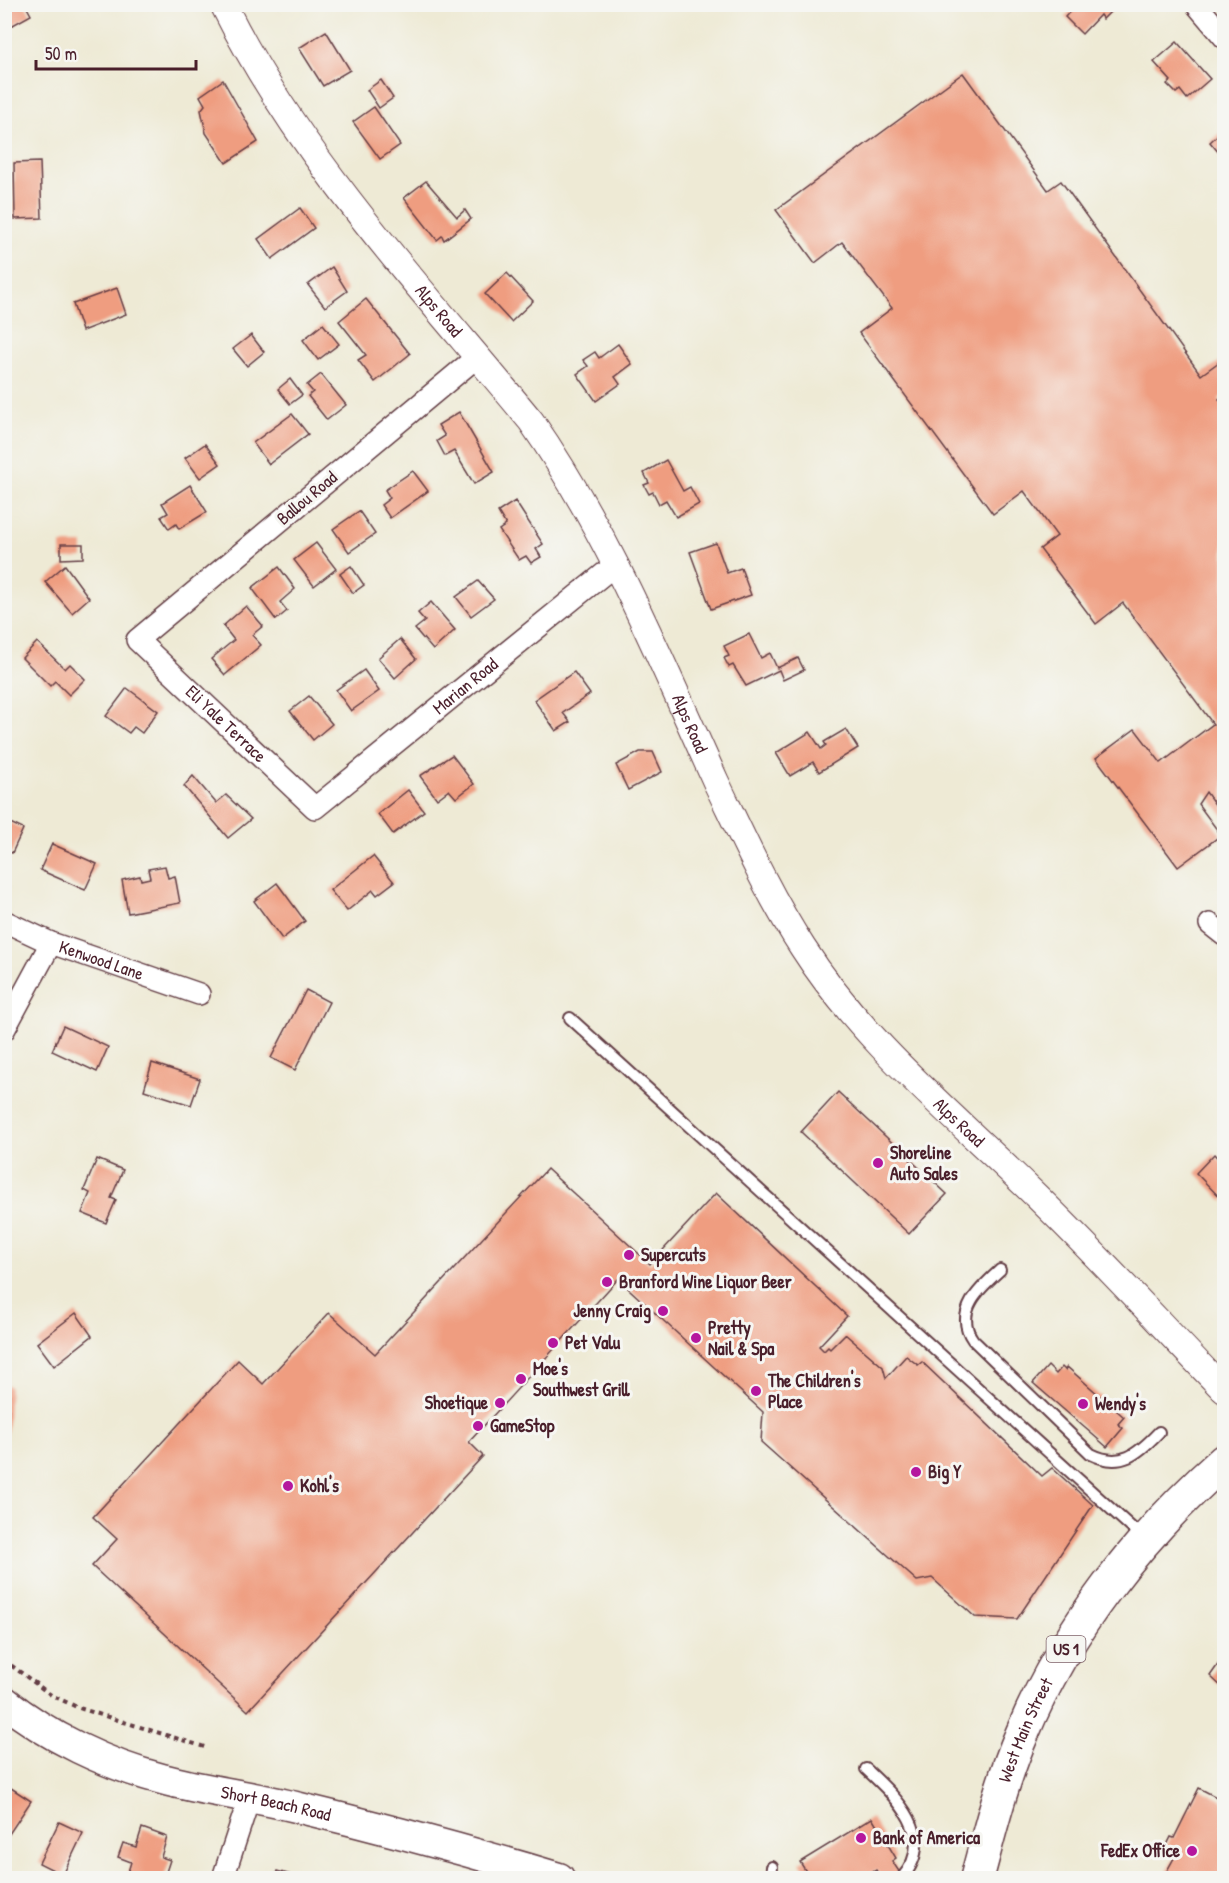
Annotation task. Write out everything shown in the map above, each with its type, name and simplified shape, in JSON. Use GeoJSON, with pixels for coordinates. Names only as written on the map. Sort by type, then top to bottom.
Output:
{"type":"FeatureCollection","features":[{"type":"Feature","properties":{"kind":"main road","name":"West Main Street"},"geometry":{"type":"LineString","coordinates":[[977,1878],[1008,1773],[1027,1723],[1066,1650],[1107,1588],[1144,1539],[1224,1461]]}},
{"type":"Feature","properties":{"kind":"main road","name":"Short Beach Road"},"geometry":{"type":"LineString","coordinates":[[4,1701],[45,1728],[114,1762],[160,1779],[250,1796],[383,1828],[559,1878]]}},
{"type":"Feature","properties":{"kind":"street","name":"Alps Road"},"geometry":{"type":"LineString","coordinates":[[224,4],[260,70],[339,187],[413,280],[478,356],[558,460],[616,564],[733,817],[777,904],[825,980],[871,1036],[1112,1270],[1224,1390]]}},
{"type":"Feature","properties":{"kind":"street"},"geometry":{"type":"LineString","coordinates":[[1196,4],[1224,37]]}},
{"type":"Feature","properties":{"kind":"street","name":"Ballou Road"},"geometry":{"type":"LineString","coordinates":[[137,640],[478,356]]}},
{"type":"Feature","properties":{"kind":"street","name":"Marian Road"},"geometry":{"type":"LineString","coordinates":[[315,808],[616,564]]}},
{"type":"Feature","properties":{"kind":"street","name":"Eli Yale Terrace"},"geometry":{"type":"LineString","coordinates":[[137,640],[315,808]]}},
{"type":"Feature","properties":{"kind":"street","name":"Kenwood Lane"},"geometry":{"type":"LineString","coordinates":[[4,921],[51,943],[199,994]]}},
{"type":"Feature","properties":{"kind":"street"},"geometry":{"type":"LineString","coordinates":[[4,1030],[51,943]]}},
{"type":"Feature","properties":{"kind":"street"},"geometry":{"type":"LineString","coordinates":[[223,1878],[250,1796]]}},
{"type":"Feature","properties":{"kind":"lane"},"geometry":{"type":"LineString","coordinates":[[570,1018],[1144,1539]]}},
{"type":"Feature","properties":{"kind":"lane"},"geometry":{"type":"LineString","coordinates":[[1000,1270],[970,1301],[965,1319],[973,1340],[1091,1455],[1105,1461],[1120,1460],[1138,1453],[1159,1432]]}},
{"type":"Feature","properties":{"kind":"lane"},"geometry":{"type":"LineString","coordinates":[[866,1769],[903,1807],[914,1826],[917,1842],[913,1866],[902,1878]]}},
{"type":"Feature","properties":{"kind":"lane"},"geometry":{"type":"LineString","coordinates":[[771,1878],[772,1867]]}},
{"type":"Feature","properties":{"kind":"path"},"geometry":{"type":"LineString","coordinates":[[4,1660],[51,1695],[79,1708],[208,1748]]}},
{"type":"Feature","properties":{"kind":"building"},"geometry":{"type":"Polygon","coordinates":[[[25,4],[31,15],[4,30],[4,6],[25,4]]]}},
{"type":"Feature","properties":{"kind":"building"},"geometry":{"type":"Polygon","coordinates":[[[1074,4],[1114,4],[1116,6],[1103,19],[1100,15],[1082,34],[1065,17],[1075,6],[1074,4]]]}},
{"type":"Feature","properties":{"kind":"building"},"geometry":{"type":"Polygon","coordinates":[[[326,31],[350,70],[323,86],[299,48],[326,31]]]}},
{"type":"Feature","properties":{"kind":"building"},"geometry":{"type":"Polygon","coordinates":[[[1177,42],[1210,79],[1187,99],[1180,90],[1176,93],[1167,84],[1171,81],[1154,62],[1177,42]]]}},
{"type":"Feature","properties":{"kind":"building"},"geometry":{"type":"Polygon","coordinates":[[[963,73],[1048,190],[1061,181],[1201,375],[1219,362],[1224,369],[1224,395],[1219,399],[1224,407],[1224,817],[1206,792],[1198,804],[1221,835],[1178,867],[1096,758],[1135,729],[1161,763],[1213,724],[1123,603],[1096,624],[1040,549],[1057,536],[1024,491],[993,514],[859,333],[892,308],[842,242],[815,263],[776,210],[963,73]]]}},
{"type":"Feature","properties":{"kind":"building"},"geometry":{"type":"Polygon","coordinates":[[[223,80],[258,142],[226,163],[206,133],[201,110],[205,105],[200,96],[223,80]]]}},
{"type":"Feature","properties":{"kind":"building"},"geometry":{"type":"Polygon","coordinates":[[[381,80],[393,98],[379,108],[367,90],[381,80]]]}},
{"type":"Feature","properties":{"kind":"building"},"geometry":{"type":"Polygon","coordinates":[[[374,107],[400,145],[380,159],[353,122],[374,107]]]}},
{"type":"Feature","properties":{"kind":"building"},"geometry":{"type":"Polygon","coordinates":[[[1224,129],[1224,159],[1210,142],[1224,129]]]}},
{"type":"Feature","properties":{"kind":"building"},"geometry":{"type":"Polygon","coordinates":[[[40,162],[42,218],[15,219],[14,163],[40,162]]]}},
{"type":"Feature","properties":{"kind":"building"},"geometry":{"type":"Polygon","coordinates":[[[426,181],[457,217],[465,210],[471,219],[444,240],[442,236],[437,240],[404,198],[426,181]]]}},
{"type":"Feature","properties":{"kind":"building"},"geometry":{"type":"Polygon","coordinates":[[[300,208],[314,228],[272,259],[258,239],[300,208]]]}},
{"type":"Feature","properties":{"kind":"building"},"geometry":{"type":"Polygon","coordinates":[[[332,267],[347,291],[325,307],[308,285],[332,267]]]}},
{"type":"Feature","properties":{"kind":"building"},"geometry":{"type":"Polygon","coordinates":[[[507,273],[533,301],[511,322],[485,294],[507,273]]]}},
{"type":"Feature","properties":{"kind":"building"},"geometry":{"type":"Polygon","coordinates":[[[117,288],[126,314],[82,331],[73,304],[117,288]]]}},
{"type":"Feature","properties":{"kind":"building"},"geometry":{"type":"Polygon","coordinates":[[[366,299],[410,354],[375,382],[358,360],[366,355],[339,321],[366,299]]]}},
{"type":"Feature","properties":{"kind":"building"},"geometry":{"type":"Polygon","coordinates":[[[323,324],[339,344],[318,360],[303,340],[323,324]]]}},
{"type":"Feature","properties":{"kind":"building"},"geometry":{"type":"Polygon","coordinates":[[[251,335],[264,352],[247,366],[233,349],[251,335]]]}},
{"type":"Feature","properties":{"kind":"building"},"geometry":{"type":"Polygon","coordinates":[[[618,344],[632,364],[615,377],[620,384],[596,401],[577,374],[588,366],[583,360],[595,352],[599,358],[618,344]]]}},
{"type":"Feature","properties":{"kind":"building"},"geometry":{"type":"Polygon","coordinates":[[[321,374],[346,405],[327,420],[308,396],[313,392],[307,385],[321,374]]]}},
{"type":"Feature","properties":{"kind":"building"},"geometry":{"type":"Polygon","coordinates":[[[290,379],[302,395],[290,404],[278,389],[290,379]]]}},
{"type":"Feature","properties":{"kind":"building"},"geometry":{"type":"Polygon","coordinates":[[[459,412],[494,472],[474,484],[454,451],[445,456],[437,441],[445,436],[438,425],[459,412]]]}},
{"type":"Feature","properties":{"kind":"building"},"geometry":{"type":"Polygon","coordinates":[[[292,414],[308,434],[269,464],[253,443],[292,414]]]}},
{"type":"Feature","properties":{"kind":"building"},"geometry":{"type":"Polygon","coordinates":[[[205,444],[220,464],[200,478],[185,458],[205,444]]]}},
{"type":"Feature","properties":{"kind":"building"},"geometry":{"type":"Polygon","coordinates":[[[666,460],[683,491],[690,487],[699,504],[676,517],[666,500],[659,504],[653,492],[649,494],[644,485],[649,483],[644,473],[666,460]]]}},
{"type":"Feature","properties":{"kind":"building"},"geometry":{"type":"Polygon","coordinates":[[[413,471],[428,491],[390,518],[381,505],[390,498],[385,490],[413,471]]]}},
{"type":"Feature","properties":{"kind":"building"},"geometry":{"type":"Polygon","coordinates":[[[190,485],[207,512],[179,529],[176,524],[169,529],[161,517],[168,513],[162,503],[190,485]]]}},
{"type":"Feature","properties":{"kind":"building"},"geometry":{"type":"Polygon","coordinates":[[[515,501],[543,544],[536,549],[541,557],[531,563],[526,556],[519,560],[499,530],[506,525],[498,512],[515,501]]]}},
{"type":"Feature","properties":{"kind":"building"},"geometry":{"type":"Polygon","coordinates":[[[359,511],[375,534],[349,552],[333,529],[359,511]]]}},
{"type":"Feature","properties":{"kind":"building"},"geometry":{"type":"Polygon","coordinates":[[[316,543],[336,569],[314,586],[294,560],[316,543]]]}},
{"type":"Feature","properties":{"kind":"building"},"geometry":{"type":"Polygon","coordinates":[[[716,543],[727,573],[741,568],[751,595],[711,609],[690,552],[716,543]]]}},
{"type":"Feature","properties":{"kind":"building"},"geometry":{"type":"Polygon","coordinates":[[[61,544],[83,544],[83,558],[61,559],[61,544]]]}},
{"type":"Feature","properties":{"kind":"building"},"geometry":{"type":"Polygon","coordinates":[[[65,565],[89,598],[72,613],[45,582],[65,565]]]}},
{"type":"Feature","properties":{"kind":"building"},"geometry":{"type":"Polygon","coordinates":[[[351,566],[364,585],[353,593],[340,574],[351,566]]]}},
{"type":"Feature","properties":{"kind":"building"},"geometry":{"type":"Polygon","coordinates":[[[279,567],[295,589],[280,602],[287,611],[276,620],[252,588],[279,567]]]}},
{"type":"Feature","properties":{"kind":"building"},"geometry":{"type":"Polygon","coordinates":[[[478,581],[494,599],[471,616],[456,597],[478,581]]]}},
{"type":"Feature","properties":{"kind":"building"},"geometry":{"type":"Polygon","coordinates":[[[431,602],[455,630],[433,650],[415,629],[425,621],[418,613],[431,602]]]}},
{"type":"Feature","properties":{"kind":"building"},"geometry":{"type":"Polygon","coordinates":[[[246,606],[263,626],[252,635],[261,645],[225,675],[211,659],[234,640],[223,626],[246,606]]]}},
{"type":"Feature","properties":{"kind":"building"},"geometry":{"type":"Polygon","coordinates":[[[749,634],[761,658],[770,653],[777,668],[798,658],[804,670],[783,680],[779,670],[746,686],[733,665],[729,667],[724,658],[729,656],[724,646],[749,634]]]}},
{"type":"Feature","properties":{"kind":"building"},"geometry":{"type":"Polygon","coordinates":[[[400,639],[416,659],[395,678],[378,658],[400,639]]]}},
{"type":"Feature","properties":{"kind":"building"},"geometry":{"type":"Polygon","coordinates":[[[37,642],[65,669],[70,664],[85,679],[69,695],[55,681],[50,686],[22,658],[37,642]]]}},
{"type":"Feature","properties":{"kind":"building"},"geometry":{"type":"Polygon","coordinates":[[[364,670],[379,691],[351,711],[336,690],[364,670]]]}},
{"type":"Feature","properties":{"kind":"building"},"geometry":{"type":"Polygon","coordinates":[[[574,672],[590,694],[563,713],[570,722],[556,731],[534,700],[574,672]]]}},
{"type":"Feature","properties":{"kind":"building"},"geometry":{"type":"Polygon","coordinates":[[[127,688],[158,711],[142,733],[134,727],[129,733],[106,716],[127,688]]]}},
{"type":"Feature","properties":{"kind":"building"},"geometry":{"type":"Polygon","coordinates":[[[309,696],[332,724],[313,740],[290,711],[309,696]]]}},
{"type":"Feature","properties":{"kind":"building"},"geometry":{"type":"Polygon","coordinates":[[[846,729],[858,748],[819,772],[813,762],[790,776],[776,753],[810,732],[821,749],[826,745],[824,742],[846,729]]]}},
{"type":"Feature","properties":{"kind":"building"},"geometry":{"type":"Polygon","coordinates":[[[640,752],[653,752],[662,772],[628,790],[616,765],[640,752]]]}},
{"type":"Feature","properties":{"kind":"building"},"geometry":{"type":"Polygon","coordinates":[[[452,755],[474,784],[456,798],[449,790],[437,799],[420,776],[452,755]]]}},
{"type":"Feature","properties":{"kind":"building"},"geometry":{"type":"Polygon","coordinates":[[[193,776],[216,803],[226,795],[251,819],[228,838],[184,786],[193,776]]]}},
{"type":"Feature","properties":{"kind":"building"},"geometry":{"type":"Polygon","coordinates":[[[408,790],[424,811],[393,834],[378,814],[408,790]]]}},
{"type":"Feature","properties":{"kind":"building"},"geometry":{"type":"Polygon","coordinates":[[[4,820],[23,829],[12,853],[4,850],[4,820]]]}},
{"type":"Feature","properties":{"kind":"building"},"geometry":{"type":"Polygon","coordinates":[[[52,844],[97,864],[85,890],[40,870],[52,844]]]}},
{"type":"Feature","properties":{"kind":"building"},"geometry":{"type":"Polygon","coordinates":[[[373,856],[394,882],[377,895],[373,890],[347,911],[330,890],[373,856]]]}},
{"type":"Feature","properties":{"kind":"building"},"geometry":{"type":"Polygon","coordinates":[[[165,866],[168,878],[175,876],[180,903],[128,913],[122,880],[140,876],[141,880],[150,878],[148,869],[165,866]]]}},
{"type":"Feature","properties":{"kind":"building"},"geometry":{"type":"Polygon","coordinates":[[[277,883],[305,921],[282,939],[254,901],[277,883]]]}},
{"type":"Feature","properties":{"kind":"building"},"geometry":{"type":"Polygon","coordinates":[[[306,990],[329,1002],[295,1070],[271,1058],[306,990]]]}},
{"type":"Feature","properties":{"kind":"building"},"geometry":{"type":"Polygon","coordinates":[[[63,1026],[108,1047],[97,1072],[52,1051],[63,1026]]]}},
{"type":"Feature","properties":{"kind":"building"},"geometry":{"type":"Polygon","coordinates":[[[152,1063],[200,1079],[191,1105],[144,1090],[152,1063]]]}},
{"type":"Feature","properties":{"kind":"building"},"geometry":{"type":"Polygon","coordinates":[[[838,1092],[947,1194],[909,1234],[801,1132],[838,1092]]]}},
{"type":"Feature","properties":{"kind":"building"},"geometry":{"type":"Polygon","coordinates":[[[1214,1154],[1224,1165],[1224,1202],[1196,1173],[1214,1154]]]}},
{"type":"Feature","properties":{"kind":"building"},"geometry":{"type":"Polygon","coordinates":[[[97,1159],[123,1170],[111,1198],[116,1200],[106,1223],[82,1213],[90,1193],[84,1190],[97,1159]]]}},
{"type":"Feature","properties":{"kind":"building"},"geometry":{"type":"Polygon","coordinates":[[[547,1169],[650,1264],[716,1193],[847,1316],[819,1346],[824,1351],[828,1347],[830,1349],[845,1334],[883,1367],[886,1378],[906,1356],[918,1365],[922,1362],[1042,1476],[1052,1468],[1093,1505],[1017,1619],[975,1617],[932,1578],[917,1581],[761,1442],[763,1412],[618,1279],[469,1442],[483,1456],[248,1711],[92,1566],[117,1539],[93,1517],[238,1360],[263,1384],[329,1313],[375,1354],[547,1169]]]}},
{"type":"Feature","properties":{"kind":"building"},"geometry":{"type":"Polygon","coordinates":[[[76,1313],[92,1336],[54,1366],[37,1343],[76,1313]]]}},
{"type":"Feature","properties":{"kind":"building","name":"Wendy's"},"geometry":{"type":"Polygon","coordinates":[[[1048,1366],[1056,1374],[1062,1367],[1065,1370],[1067,1367],[1124,1417],[1118,1424],[1123,1428],[1107,1447],[1033,1383],[1048,1366]]]}},
{"type":"Feature","properties":{"kind":"building"},"geometry":{"type":"Polygon","coordinates":[[[4,1385],[10,1386],[7,1435],[4,1435],[4,1385]]]}},
{"type":"Feature","properties":{"kind":"building"},"geometry":{"type":"Polygon","coordinates":[[[1224,1656],[1224,1689],[1210,1676],[1224,1656]]]}},
{"type":"Feature","properties":{"kind":"building"},"geometry":{"type":"Polygon","coordinates":[[[8,1786],[31,1801],[7,1837],[4,1835],[4,1791],[8,1786]]]}},
{"type":"Feature","properties":{"kind":"building"},"geometry":{"type":"Polygon","coordinates":[[[1199,1788],[1224,1801],[1224,1878],[1163,1878],[1174,1858],[1163,1853],[1171,1837],[1174,1838],[1199,1788]]]}},
{"type":"Feature","properties":{"kind":"building","name":"Bank of America"},"geometry":{"type":"Polygon","coordinates":[[[872,1818],[896,1858],[892,1861],[900,1873],[890,1878],[881,1878],[876,1870],[863,1878],[810,1878],[800,1862],[872,1818]]]}},
{"type":"Feature","properties":{"kind":"building"},"geometry":{"type":"Polygon","coordinates":[[[59,1822],[83,1833],[63,1875],[39,1863],[59,1822]]]}},
{"type":"Feature","properties":{"kind":"building"},"geometry":{"type":"Polygon","coordinates":[[[142,1828],[167,1837],[161,1857],[170,1860],[164,1878],[139,1878],[127,1875],[131,1862],[118,1857],[123,1843],[136,1847],[142,1828]]]}},
{"type":"Feature","properties":{"kind":"building"},"geometry":{"type":"Polygon","coordinates":[[[277,1871],[302,1878],[275,1878],[277,1871]]]}},
{"type":"Feature","properties":{"kind":"place","name":"Shoreline Auto Sales"},"geometry":{"type":"Point","coordinates":[878,1163]}},
{"type":"Feature","properties":{"kind":"place","name":"Supercuts"},"geometry":{"type":"Point","coordinates":[629,1255]}},
{"type":"Feature","properties":{"kind":"place","name":"Branford Wine Liquor Beer"},"geometry":{"type":"Point","coordinates":[607,1282]}},
{"type":"Feature","properties":{"kind":"place","name":"Jenny Craig"},"geometry":{"type":"Point","coordinates":[663,1311]}},
{"type":"Feature","properties":{"kind":"place","name":"Pretty Nail & Spa"},"geometry":{"type":"Point","coordinates":[696,1338]}},
{"type":"Feature","properties":{"kind":"place","name":"Pet Valu"},"geometry":{"type":"Point","coordinates":[553,1343]}},
{"type":"Feature","properties":{"kind":"place","name":"Moe's Southwest Grill"},"geometry":{"type":"Point","coordinates":[521,1379]}},
{"type":"Feature","properties":{"kind":"place","name":"The Children's Place"},"geometry":{"type":"Point","coordinates":[756,1391]}},
{"type":"Feature","properties":{"kind":"place","name":"Shoetique"},"geometry":{"type":"Point","coordinates":[500,1403]}},
{"type":"Feature","properties":{"kind":"place","name":"Wendy's"},"geometry":{"type":"Point","coordinates":[1083,1404]}},
{"type":"Feature","properties":{"kind":"place","name":"GameStop"},"geometry":{"type":"Point","coordinates":[478,1426]}},
{"type":"Feature","properties":{"kind":"place","name":"Big Y"},"geometry":{"type":"Point","coordinates":[916,1472]}},
{"type":"Feature","properties":{"kind":"place","name":"Kohl's"},"geometry":{"type":"Point","coordinates":[288,1486]}},
{"type":"Feature","properties":{"kind":"place","name":"Bank of America"},"geometry":{"type":"Point","coordinates":[861,1838]}},
{"type":"Feature","properties":{"kind":"place","name":"FedEx Office"},"geometry":{"type":"Point","coordinates":[1192,1851]}}]}
